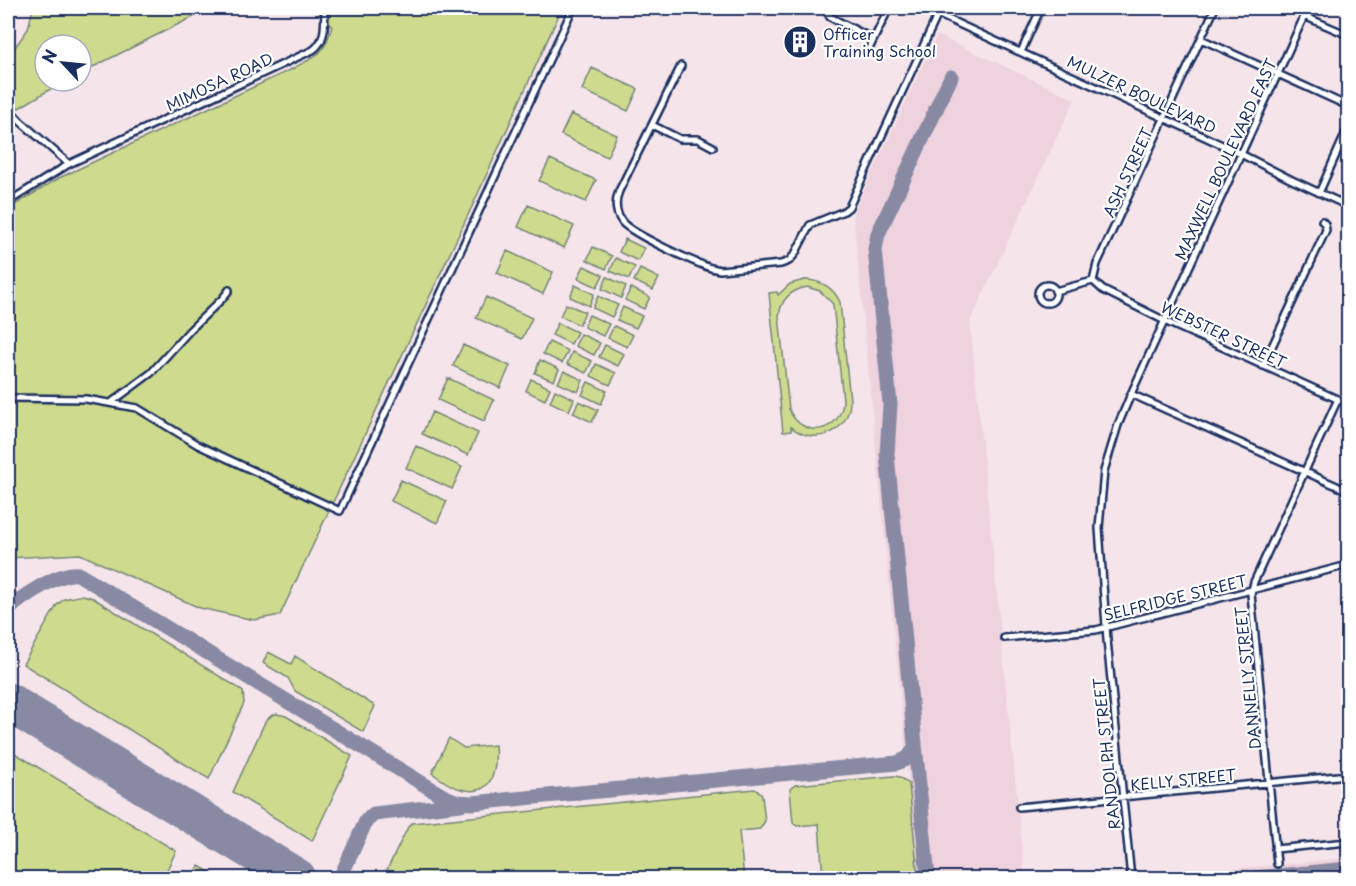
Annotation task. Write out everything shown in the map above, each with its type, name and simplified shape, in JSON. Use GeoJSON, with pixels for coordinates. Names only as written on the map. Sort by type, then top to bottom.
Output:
{"type":"FeatureCollection","features":[{"type":"Feature","properties":{"kind":"street","name":"MIMOSA ROAD"},"geometry":{"type":"LineString","coordinates":[[8,202],[91,153],[313,50],[320,44],[324,34],[325,8]]}},
{"type":"Feature","properties":{"kind":"street"},"geometry":{"type":"LineString","coordinates":[[8,398],[86,399],[112,402],[143,411],[198,445],[340,511],[573,8]]}},
{"type":"Feature","properties":{"kind":"street"},"geometry":{"type":"LineString","coordinates":[[825,8],[830,17],[873,39]]}},
{"type":"Feature","properties":{"kind":"street"},"geometry":{"type":"LineString","coordinates":[[868,51],[889,8]]}},
{"type":"Feature","properties":{"kind":"street","name":"MULZER BOULEVARD"},"geometry":{"type":"LineString","coordinates":[[924,8],[1165,118],[1348,206]]}},
{"type":"Feature","properties":{"kind":"street"},"geometry":{"type":"LineString","coordinates":[[1021,52],[1041,8]]}},
{"type":"Feature","properties":{"kind":"street","name":"ASH STREET"},"geometry":{"type":"LineString","coordinates":[[1094,281],[1097,264],[1215,8]]}},
{"type":"Feature","properties":{"kind":"street","name":"MAXWELL BOULEVARD EAST"},"geometry":{"type":"LineString","coordinates":[[1131,393],[1308,8]]}},
{"type":"Feature","properties":{"kind":"street"},"geometry":{"type":"LineString","coordinates":[[681,66],[617,197],[617,211],[627,227],[715,270],[786,262],[795,254],[810,225],[847,209],[938,14]]}},
{"type":"Feature","properties":{"kind":"street"},"geometry":{"type":"LineString","coordinates":[[1304,16],[1348,36]]}},
{"type":"Feature","properties":{"kind":"street"},"geometry":{"type":"LineString","coordinates":[[1201,39],[1348,106]]}},
{"type":"Feature","properties":{"kind":"street"},"geometry":{"type":"LineString","coordinates":[[8,108],[69,164]]}},
{"type":"Feature","properties":{"kind":"street"},"geometry":{"type":"LineString","coordinates":[[652,125],[681,139],[698,139],[712,147]]}},
{"type":"Feature","properties":{"kind":"street"},"geometry":{"type":"LineString","coordinates":[[1319,193],[1348,128]]}},
{"type":"Feature","properties":{"kind":"street"},"geometry":{"type":"LineString","coordinates":[[1263,366],[1326,230],[1322,221]]}},
{"type":"Feature","properties":{"kind":"street"},"geometry":{"type":"LineString","coordinates":[[1055,291],[1094,281]]}},
{"type":"Feature","properties":{"kind":"street","name":"WEBSTER STREET"},"geometry":{"type":"LineString","coordinates":[[1094,281],[1103,290],[1164,320],[1348,404]]}},
{"type":"Feature","properties":{"kind":"street"},"geometry":{"type":"LineString","coordinates":[[112,402],[151,374],[229,290]]}},
{"type":"Feature","properties":{"kind":"street"},"geometry":{"type":"LineString","coordinates":[[1131,393],[1348,491]]}},
{"type":"Feature","properties":{"kind":"street","name":"RANDOLPH STREET"},"geometry":{"type":"LineString","coordinates":[[1131,393],[1104,471],[1099,528],[1131,878]]}},
{"type":"Feature","properties":{"kind":"street","name":"DANNELLY STREET"},"geometry":{"type":"LineString","coordinates":[[1277,864],[1252,590],[1338,399]]}},
{"type":"Feature","properties":{"kind":"street","name":"SELFRIDGE STREET"},"geometry":{"type":"LineString","coordinates":[[1004,638],[1107,627],[1348,565]]}},
{"type":"Feature","properties":{"kind":"street","name":"KELLY STREET"},"geometry":{"type":"LineString","coordinates":[[1019,807],[1348,775]]}},
{"type":"Feature","properties":{"kind":"street"},"geometry":{"type":"LineString","coordinates":[[1275,849],[1348,842]]}},
{"type":"Feature","properties":{"kind":"shaded area"},"geometry":{"type":"Polygon","coordinates":[[[937,35],[1075,99],[970,322],[1025,878],[918,878],[853,214],[937,35]]]}},
{"type":"Feature","properties":{"kind":"shaded area"},"geometry":{"type":"Polygon","coordinates":[[[1348,858],[1348,878],[1134,878],[1348,858]]]}},
{"type":"Feature","properties":{"kind":"green space"},"geometry":{"type":"Polygon","coordinates":[[[33,8],[211,8],[93,67],[93,33],[33,33],[33,93],[44,93],[19,108],[8,98],[8,57],[28,29],[33,8]]]}},
{"type":"Feature","properties":{"kind":"green space"},"geometry":{"type":"Polygon","coordinates":[[[315,8],[562,8],[476,198],[280,615],[254,620],[200,608],[80,554],[8,558],[8,209],[59,178],[314,57],[326,43],[332,26],[315,8]]]}},
{"type":"Feature","properties":{"kind":"green space"},"geometry":{"type":"Polygon","coordinates":[[[592,68],[638,89],[628,111],[582,90],[592,68]]]}},
{"type":"Feature","properties":{"kind":"green space"},"geometry":{"type":"Polygon","coordinates":[[[571,114],[617,135],[607,157],[561,135],[571,114]]]}},
{"type":"Feature","properties":{"kind":"green space"},"geometry":{"type":"Polygon","coordinates":[[[550,159],[596,180],[586,202],[539,181],[550,159]]]}},
{"type":"Feature","properties":{"kind":"green space"},"geometry":{"type":"Polygon","coordinates":[[[528,205],[574,226],[564,248],[518,227],[528,205]]]}},
{"type":"Feature","properties":{"kind":"green space"},"geometry":{"type":"Polygon","coordinates":[[[625,239],[644,248],[638,261],[619,252],[625,239]]]}},
{"type":"Feature","properties":{"kind":"green space"},"geometry":{"type":"Polygon","coordinates":[[[593,247],[612,256],[606,269],[587,260],[593,247]]]}},
{"type":"Feature","properties":{"kind":"green space"},"geometry":{"type":"Polygon","coordinates":[[[507,251],[553,272],[543,294],[497,273],[507,251]]]}},
{"type":"Feature","properties":{"kind":"green space"},"geometry":{"type":"Polygon","coordinates":[[[616,258],[635,267],[629,279],[610,271],[616,258]]]}},
{"type":"Feature","properties":{"kind":"green space"},"geometry":{"type":"Polygon","coordinates":[[[584,266],[603,275],[597,287],[578,278],[584,266]]]}},
{"type":"Feature","properties":{"kind":"green space"},"geometry":{"type":"Polygon","coordinates":[[[640,269],[659,278],[653,290],[634,281],[640,269]]]}},
{"type":"Feature","properties":{"kind":"green space"},"geometry":{"type":"Polygon","coordinates":[[[607,277],[626,286],[621,298],[602,289],[607,277]]]}},
{"type":"Feature","properties":{"kind":"green space"},"geometry":{"type":"Polygon","coordinates":[[[804,280],[816,281],[830,288],[840,302],[850,400],[844,421],[830,433],[820,436],[800,433],[791,427],[791,431],[783,432],[769,293],[777,292],[778,295],[790,284],[804,280]],[[807,287],[796,290],[785,300],[779,316],[789,409],[795,419],[811,429],[829,426],[836,420],[843,400],[833,304],[820,291],[807,287]]]}},
{"type":"Feature","properties":{"kind":"green space"},"geometry":{"type":"Polygon","coordinates":[[[575,285],[594,294],[589,306],[570,297],[575,285]]]}},
{"type":"Feature","properties":{"kind":"green space"},"geometry":{"type":"Polygon","coordinates":[[[631,288],[650,297],[644,309],[625,300],[631,288]]]}},
{"type":"Feature","properties":{"kind":"green space"},"geometry":{"type":"Polygon","coordinates":[[[598,296],[618,305],[612,317],[593,308],[598,296]]]}},
{"type":"Feature","properties":{"kind":"green space"},"geometry":{"type":"Polygon","coordinates":[[[486,297],[532,318],[522,339],[476,318],[486,297]]]}},
{"type":"Feature","properties":{"kind":"green space"},"geometry":{"type":"Polygon","coordinates":[[[566,304],[585,312],[579,325],[560,316],[566,304]]]}},
{"type":"Feature","properties":{"kind":"green space"},"geometry":{"type":"Polygon","coordinates":[[[623,307],[642,316],[636,328],[617,320],[623,307]]]}},
{"type":"Feature","properties":{"kind":"green space"},"geometry":{"type":"Polygon","coordinates":[[[589,315],[609,324],[603,336],[584,327],[589,315]]]}},
{"type":"Feature","properties":{"kind":"green space"},"geometry":{"type":"Polygon","coordinates":[[[558,323],[577,332],[571,344],[552,335],[558,323]]]}},
{"type":"Feature","properties":{"kind":"green space"},"geometry":{"type":"Polygon","coordinates":[[[614,326],[633,335],[627,347],[608,338],[614,326]]]}},
{"type":"Feature","properties":{"kind":"green space"},"geometry":{"type":"Polygon","coordinates":[[[581,334],[600,343],[594,355],[575,346],[581,334]]]}},
{"type":"Feature","properties":{"kind":"green space"},"geometry":{"type":"Polygon","coordinates":[[[549,342],[568,351],[562,363],[543,354],[549,342]]]}},
{"type":"Feature","properties":{"kind":"green space"},"geometry":{"type":"Polygon","coordinates":[[[463,345],[510,366],[500,388],[453,366],[463,345]]]}},
{"type":"Feature","properties":{"kind":"green space"},"geometry":{"type":"Polygon","coordinates":[[[605,345],[624,354],[618,366],[599,357],[605,345]]]}},
{"type":"Feature","properties":{"kind":"green space"},"geometry":{"type":"Polygon","coordinates":[[[572,352],[592,361],[586,373],[567,364],[572,352]]]}},
{"type":"Feature","properties":{"kind":"green space"},"geometry":{"type":"Polygon","coordinates":[[[540,360],[559,369],[554,381],[535,373],[540,360]]]}},
{"type":"Feature","properties":{"kind":"green space"},"geometry":{"type":"Polygon","coordinates":[[[596,364],[616,373],[610,385],[591,376],[596,364]]]}},
{"type":"Feature","properties":{"kind":"green space"},"geometry":{"type":"Polygon","coordinates":[[[564,371],[583,380],[578,392],[558,383],[564,371]]]}},
{"type":"Feature","properties":{"kind":"green space"},"geometry":{"type":"Polygon","coordinates":[[[448,378],[494,400],[484,421],[438,400],[448,378]]]}},
{"type":"Feature","properties":{"kind":"green space"},"geometry":{"type":"Polygon","coordinates":[[[531,379],[550,388],[545,400],[526,391],[531,379]]]}},
{"type":"Feature","properties":{"kind":"green space"},"geometry":{"type":"Polygon","coordinates":[[[588,382],[607,391],[601,404],[582,395],[588,382]]]}},
{"type":"Feature","properties":{"kind":"green space"},"geometry":{"type":"Polygon","coordinates":[[[555,390],[574,399],[569,411],[550,402],[555,390]]]}},
{"type":"Feature","properties":{"kind":"green space"},"geometry":{"type":"Polygon","coordinates":[[[579,401],[598,410],[592,422],[573,413],[579,401]]]}},
{"type":"Feature","properties":{"kind":"green space"},"geometry":{"type":"Polygon","coordinates":[[[432,412],[478,433],[468,455],[422,434],[432,412]]]}},
{"type":"Feature","properties":{"kind":"green space"},"geometry":{"type":"Polygon","coordinates":[[[416,446],[462,467],[452,489],[406,468],[416,446]]]}},
{"type":"Feature","properties":{"kind":"green space"},"geometry":{"type":"Polygon","coordinates":[[[401,480],[447,501],[437,523],[391,501],[401,480]]]}},
{"type":"Feature","properties":{"kind":"green space"},"geometry":{"type":"Polygon","coordinates":[[[83,595],[93,598],[243,692],[244,703],[209,779],[23,664],[57,605],[64,599],[83,595]]]}},
{"type":"Feature","properties":{"kind":"green space"},"geometry":{"type":"Polygon","coordinates":[[[268,652],[291,664],[295,656],[375,706],[363,732],[295,691],[288,678],[263,663],[268,652]]]}},
{"type":"Feature","properties":{"kind":"green space"},"geometry":{"type":"Polygon","coordinates":[[[272,715],[286,716],[352,756],[312,841],[233,792],[265,722],[272,715]]]}},
{"type":"Feature","properties":{"kind":"green space"},"geometry":{"type":"Polygon","coordinates":[[[449,738],[464,748],[495,745],[494,771],[487,785],[472,791],[461,789],[449,785],[432,773],[449,738]]]}},
{"type":"Feature","properties":{"kind":"green space"},"geometry":{"type":"Polygon","coordinates":[[[8,749],[176,851],[163,878],[8,878],[8,749]]]}},
{"type":"Feature","properties":{"kind":"green space"},"geometry":{"type":"Polygon","coordinates":[[[900,777],[909,784],[918,878],[823,878],[819,824],[797,826],[793,823],[790,789],[795,785],[900,777]]]}},
{"type":"Feature","properties":{"kind":"green space"},"geometry":{"type":"Polygon","coordinates":[[[755,789],[762,796],[765,821],[760,829],[739,831],[744,878],[383,878],[412,823],[755,789]]]}},
{"type":"Feature","properties":{"kind":"green space"},"geometry":{"type":"Polygon","coordinates":[[[199,866],[220,878],[193,878],[199,866]]]}},
{"type":"Feature","properties":{"kind":"taxiway"},"geometry":{"type":"LineString","coordinates":[[928,878],[887,455],[890,404],[875,249],[878,234],[951,77]]}},
{"type":"Feature","properties":{"kind":"taxiway"},"geometry":{"type":"LineString","coordinates":[[8,610],[21,599],[51,581],[70,574],[78,574],[443,796],[457,802],[472,803],[897,763],[908,758],[915,748]]}},
{"type":"Feature","properties":{"kind":"taxiway"},"geometry":{"type":"LineString","coordinates":[[340,878],[366,821],[374,814],[461,804]]}},
{"type":"Feature","properties":{"kind":"taxiway"},"geometry":{"type":"LineString","coordinates":[[1255,878],[1348,869]]}},
{"type":"Feature","properties":{"kind":"runway"},"geometry":{"type":"LineString","coordinates":[[8,702],[297,878]]}},
{"type":"Feature","properties":{"kind":"place","name":"Officer Training School"},"geometry":{"type":"Point","coordinates":[800,42]}}]}
